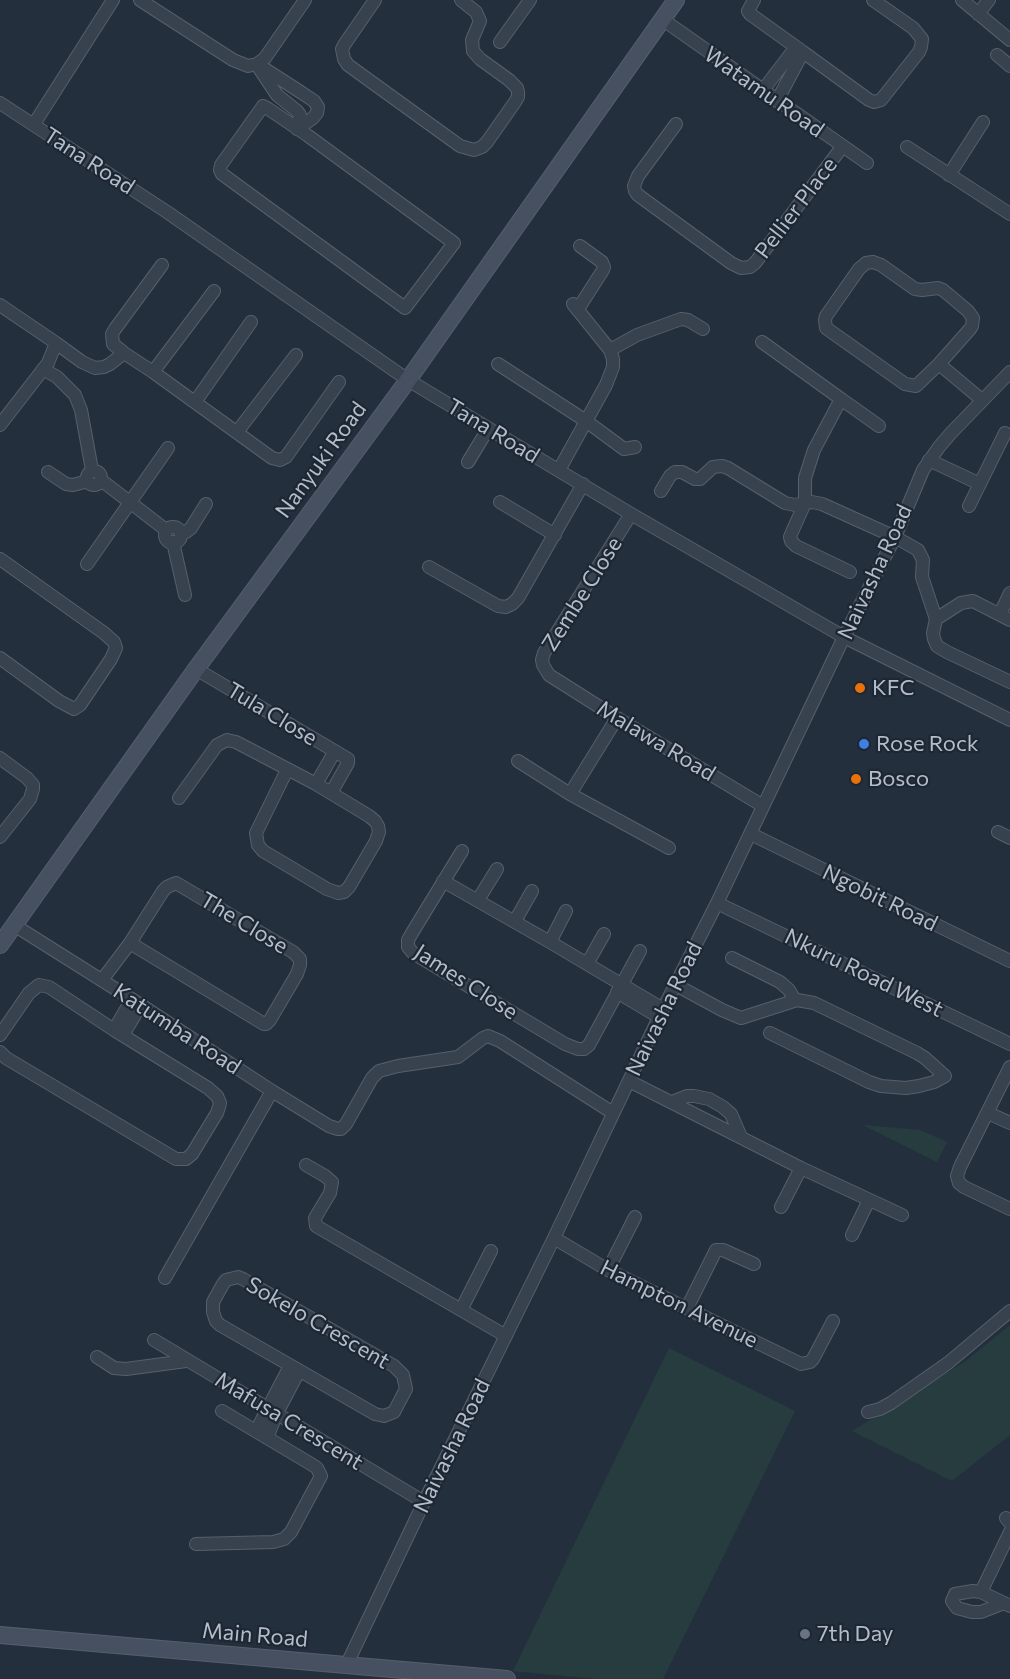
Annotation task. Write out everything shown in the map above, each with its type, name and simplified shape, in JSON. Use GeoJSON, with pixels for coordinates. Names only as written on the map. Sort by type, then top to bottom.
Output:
{"type":"FeatureCollection","features":[{"type":"Feature","properties":{"kind":"street"},"geometry":{"type":"LineString","coordinates":[[34,124],[113,0]]}},
{"type":"Feature","properties":{"kind":"street"},"geometry":{"type":"LineString","coordinates":[[140,0],[240,64],[248,66],[262,61],[305,0]]}},
{"type":"Feature","properties":{"kind":"street"},"geometry":{"type":"LineString","coordinates":[[369,2],[342,49],[348,65],[460,146],[474,150],[487,142],[515,102],[518,92],[509,80],[480,59],[473,51],[471,44],[480,21],[476,12],[461,0]]}},
{"type":"Feature","properties":{"kind":"street"},"geometry":{"type":"LineString","coordinates":[[500,42],[530,0]]}},
{"type":"Feature","properties":{"kind":"street","name":"Nanyuki Road"},"geometry":{"type":"LineString","coordinates":[[0,945],[196,669],[408,380],[676,0]]}},
{"type":"Feature","properties":{"kind":"street"},"geometry":{"type":"LineString","coordinates":[[754,0],[748,11],[750,14],[874,102],[881,100],[919,52],[922,39],[913,28],[873,0]]}},
{"type":"Feature","properties":{"kind":"street"},"geometry":{"type":"LineString","coordinates":[[962,0],[1010,40]]}},
{"type":"Feature","properties":{"kind":"street"},"geometry":{"type":"LineString","coordinates":[[978,14],[988,0]]}},
{"type":"Feature","properties":{"kind":"street","name":"Watamu Road"},"geometry":{"type":"LineString","coordinates":[[662,19],[867,163]]}},
{"type":"Feature","properties":{"kind":"street"},"geometry":{"type":"LineString","coordinates":[[777,101],[785,73],[800,50]]}},
{"type":"Feature","properties":{"kind":"street"},"geometry":{"type":"LineString","coordinates":[[997,55],[1010,66]]}},
{"type":"Feature","properties":{"kind":"street"},"geometry":{"type":"LineString","coordinates":[[257,64],[277,95],[297,111],[300,116],[297,129]]}},
{"type":"Feature","properties":{"kind":"street"},"geometry":{"type":"LineString","coordinates":[[257,64],[314,101],[318,107],[314,118],[297,129]]}},
{"type":"Feature","properties":{"kind":"street"},"geometry":{"type":"LineString","coordinates":[[763,90],[785,73]]}},
{"type":"Feature","properties":{"kind":"street","name":"Tana Road"},"geometry":{"type":"LineString","coordinates":[[0,103],[167,212],[408,380],[488,429],[844,637],[1010,720]]}},
{"type":"Feature","properties":{"kind":"street"},"geometry":{"type":"LineString","coordinates":[[263,106],[297,129],[454,243],[405,308],[222,174],[221,165],[263,106]]}},
{"type":"Feature","properties":{"kind":"street"},"geometry":{"type":"LineString","coordinates":[[949,175],[983,122]]}},
{"type":"Feature","properties":{"kind":"street","name":"Pellier Place"},"geometry":{"type":"LineString","coordinates":[[676,124],[638,176],[634,186],[638,195],[741,268],[755,263],[842,147]]}},
{"type":"Feature","properties":{"kind":"street"},"geometry":{"type":"LineString","coordinates":[[907,147],[1010,214]]}},
{"type":"Feature","properties":{"kind":"street"},"geometry":{"type":"LineString","coordinates":[[559,470],[614,367],[614,359],[610,350],[575,306],[604,267],[602,262],[580,246]]}},
{"type":"Feature","properties":{"kind":"street"},"geometry":{"type":"LineString","coordinates":[[873,262],[881,265],[918,290],[938,288],[943,290],[971,315],[974,321],[972,326],[939,364],[916,386],[908,386],[826,328],[826,316],[862,266],[873,262]]}},
{"type":"Feature","properties":{"kind":"street"},"geometry":{"type":"LineString","coordinates":[[162,265],[112,334],[113,344],[272,458],[284,459],[339,382]]}},
{"type":"Feature","properties":{"kind":"street"},"geometry":{"type":"LineString","coordinates":[[153,372],[214,291]]}},
{"type":"Feature","properties":{"kind":"street"},"geometry":{"type":"LineString","coordinates":[[0,305],[82,362],[95,368],[110,364],[124,353]]}},
{"type":"Feature","properties":{"kind":"street"},"geometry":{"type":"LineString","coordinates":[[610,350],[637,335],[681,319],[688,320],[703,329]]}},
{"type":"Feature","properties":{"kind":"street"},"geometry":{"type":"LineString","coordinates":[[195,402],[251,322]]}},
{"type":"Feature","properties":{"kind":"street"},"geometry":{"type":"LineString","coordinates":[[762,342],[879,426]]}},
{"type":"Feature","properties":{"kind":"street"},"geometry":{"type":"LineString","coordinates":[[0,425],[45,366],[56,343]]}},
{"type":"Feature","properties":{"kind":"street"},"geometry":{"type":"LineString","coordinates":[[237,432],[296,355]]}},
{"type":"Feature","properties":{"kind":"street"},"geometry":{"type":"LineString","coordinates":[[498,364],[586,421],[624,449],[635,447]]}},
{"type":"Feature","properties":{"kind":"street"},"geometry":{"type":"LineString","coordinates":[[939,364],[982,400]]}},
{"type":"Feature","properties":{"kind":"street"},"geometry":{"type":"LineString","coordinates":[[45,366],[75,395],[81,410],[90,476]]}},
{"type":"Feature","properties":{"kind":"street","name":"Naivasha Road"},"geometry":{"type":"LineString","coordinates":[[346,1666],[661,1013],[895,537],[918,480],[929,460],[951,433],[982,400],[1007,380]]}},
{"type":"Feature","properties":{"kind":"street"},"geometry":{"type":"LineString","coordinates":[[841,399],[814,450],[805,478],[804,503],[790,537],[791,542],[803,550],[850,572]]}},
{"type":"Feature","properties":{"kind":"street"},"geometry":{"type":"LineString","coordinates":[[468,462],[488,429]]}},
{"type":"Feature","properties":{"kind":"street"},"geometry":{"type":"LineString","coordinates":[[969,506],[1005,433]]}},
{"type":"Feature","properties":{"kind":"street"},"geometry":{"type":"LineString","coordinates":[[87,564],[168,448]]}},
{"type":"Feature","properties":{"kind":"street"},"geometry":{"type":"LineString","coordinates":[[929,460],[980,484]]}},
{"type":"Feature","properties":{"kind":"street"},"geometry":{"type":"LineString","coordinates":[[661,491],[675,472],[682,472],[695,479],[700,479],[713,467],[722,466],[784,503],[822,504],[895,537],[918,550],[922,558],[922,578],[936,619],[933,639],[937,646],[1010,681]]}},
{"type":"Feature","properties":{"kind":"street"},"geometry":{"type":"LineString","coordinates":[[48,472],[66,484],[74,485],[99,471],[101,480],[166,530],[175,527],[185,595]]}},
{"type":"Feature","properties":{"kind":"street"},"geometry":{"type":"LineString","coordinates":[[429,567],[498,606],[506,607],[512,604],[518,598],[583,484]]}},
{"type":"Feature","properties":{"kind":"street"},"geometry":{"type":"LineString","coordinates":[[500,502],[555,535]]}},
{"type":"Feature","properties":{"kind":"street"},"geometry":{"type":"LineString","coordinates":[[177,537],[191,528],[206,504]]}},
{"type":"Feature","properties":{"kind":"street","name":"Zembe Close"},"geometry":{"type":"LineString","coordinates":[[549,675],[543,665],[544,653],[631,514]]}},
{"type":"Feature","properties":{"kind":"street"},"geometry":{"type":"LineString","coordinates":[[0,559],[104,633],[114,642],[116,648],[80,705],[74,709],[59,701],[0,658]]}},
{"type":"Feature","properties":{"kind":"street"},"geometry":{"type":"LineString","coordinates":[[936,619],[961,603],[968,602],[977,603],[1005,617],[1010,592]]}},
{"type":"Feature","properties":{"kind":"street","name":"Tula Close"},"geometry":{"type":"LineString","coordinates":[[196,669],[348,759],[331,793]]}},
{"type":"Feature","properties":{"kind":"street","name":"Malawa Road"},"geometry":{"type":"LineString","coordinates":[[549,675],[763,806]]}},
{"type":"Feature","properties":{"kind":"street"},"geometry":{"type":"LineString","coordinates":[[570,794],[617,718]]}},
{"type":"Feature","properties":{"kind":"street"},"geometry":{"type":"LineString","coordinates":[[179,798],[217,745],[223,741],[236,742],[316,784],[369,816],[375,821],[379,832],[376,842],[349,887],[342,893],[327,889],[263,851],[258,845],[256,832],[287,770]]}},
{"type":"Feature","properties":{"kind":"street"},"geometry":{"type":"LineString","coordinates":[[316,784],[334,751]]}},
{"type":"Feature","properties":{"kind":"street"},"geometry":{"type":"LineString","coordinates":[[0,758],[27,778],[33,785],[33,789],[30,799],[0,837]]}},
{"type":"Feature","properties":{"kind":"street"},"geometry":{"type":"LineString","coordinates":[[518,761],[570,794],[669,849]]}},
{"type":"Feature","properties":{"kind":"street","name":"Ngobit Road"},"geometry":{"type":"LineString","coordinates":[[751,834],[1010,962]]}},
{"type":"Feature","properties":{"kind":"street"},"geometry":{"type":"LineString","coordinates":[[462,851],[443,881],[587,964],[619,988],[661,1013]]}},
{"type":"Feature","properties":{"kind":"street"},"geometry":{"type":"LineString","coordinates":[[478,900],[497,869]]}},
{"type":"Feature","properties":{"kind":"street","name":"James Close"},"geometry":{"type":"LineString","coordinates":[[443,881],[408,940],[408,947],[413,953],[565,1044],[578,1049],[584,1049],[589,1045],[619,988]]}},
{"type":"Feature","properties":{"kind":"street","name":"The Close"},"geometry":{"type":"LineString","coordinates":[[102,980],[130,943],[163,891],[176,883],[293,952],[300,959],[300,965],[270,1020],[264,1024],[130,943]]}},
{"type":"Feature","properties":{"kind":"street"},"geometry":{"type":"LineString","coordinates":[[514,921],[532,891]]}},
{"type":"Feature","properties":{"kind":"street","name":"Nkuru Road West"},"geometry":{"type":"LineString","coordinates":[[717,903],[1010,1044]]}},
{"type":"Feature","properties":{"kind":"street"},"geometry":{"type":"LineString","coordinates":[[550,942],[566,911]]}},
{"type":"Feature","properties":{"kind":"street","name":"Katumba Road"},"geometry":{"type":"LineString","coordinates":[[14,925],[272,1091],[329,1126],[341,1129]]}},
{"type":"Feature","properties":{"kind":"street"},"geometry":{"type":"LineString","coordinates":[[587,964],[604,934]]}},
{"type":"Feature","properties":{"kind":"street"},"geometry":{"type":"LineString","coordinates":[[619,988],[640,951]]}},
{"type":"Feature","properties":{"kind":"street"},"geometry":{"type":"LineString","coordinates":[[732,958],[780,982],[795,1000]]}},
{"type":"Feature","properties":{"kind":"street"},"geometry":{"type":"LineString","coordinates":[[0,1035],[29,993],[41,985],[55,990],[208,1088],[217,1096],[220,1103],[217,1113],[189,1158],[182,1160],[173,1157],[6,1058],[0,1052]]}},
{"type":"Feature","properties":{"kind":"street"},"geometry":{"type":"LineString","coordinates":[[676,985],[741,1018],[795,1000],[814,1003],[908,1048],[925,1058],[945,1076],[919,1086],[906,1088],[881,1086],[770,1033]]}},
{"type":"Feature","properties":{"kind":"street"},"geometry":{"type":"LineString","coordinates":[[118,1032],[137,1002]]}},
{"type":"Feature","properties":{"kind":"street","name":"James Close"},"geometry":{"type":"LineString","coordinates":[[341,1129],[372,1078],[379,1071],[459,1056],[485,1037],[500,1041],[613,1113]]}},
{"type":"Feature","properties":{"kind":"street"},"geometry":{"type":"LineString","coordinates":[[1010,1067],[960,1167],[957,1180],[961,1185],[1010,1209]]}},
{"type":"Feature","properties":{"kind":"street"},"geometry":{"type":"LineString","coordinates":[[629,1081],[801,1168],[902,1215]]}},
{"type":"Feature","properties":{"kind":"street"},"geometry":{"type":"LineString","coordinates":[[165,1278],[272,1091]]}},
{"type":"Feature","properties":{"kind":"street"},"geometry":{"type":"LineString","coordinates":[[672,1102],[687,1096],[694,1096],[716,1103],[731,1114],[741,1137]]}},
{"type":"Feature","properties":{"kind":"street"},"geometry":{"type":"LineString","coordinates":[[988,1113],[1010,1123]]}},
{"type":"Feature","properties":{"kind":"street"},"geometry":{"type":"LineString","coordinates":[[306,1166],[332,1182],[330,1193],[315,1218],[316,1226],[506,1336]]}},
{"type":"Feature","properties":{"kind":"street"},"geometry":{"type":"LineString","coordinates":[[781,1207],[801,1168]]}},
{"type":"Feature","properties":{"kind":"street"},"geometry":{"type":"LineString","coordinates":[[852,1236],[869,1200]]}},
{"type":"Feature","properties":{"kind":"street"},"geometry":{"type":"LineString","coordinates":[[608,1270],[635,1217]]}},
{"type":"Feature","properties":{"kind":"street","name":"Hampton Avenue"},"geometry":{"type":"LineString","coordinates":[[554,1238],[608,1270],[797,1362],[806,1364],[813,1359],[833,1321]]}},
{"type":"Feature","properties":{"kind":"street"},"geometry":{"type":"LineString","coordinates":[[687,1308],[716,1250],[723,1250],[754,1264]]}},
{"type":"Feature","properties":{"kind":"street"},"geometry":{"type":"LineString","coordinates":[[461,1310],[491,1251]]}},
{"type":"Feature","properties":{"kind":"street","name":"Sokelo Crescent"},"geometry":{"type":"LineString","coordinates":[[243,1278],[394,1366],[403,1375],[406,1389],[394,1412],[384,1416],[378,1415],[295,1368],[216,1321],[213,1302],[226,1280],[243,1278]]}},
{"type":"Feature","properties":{"kind":"street"},"geometry":{"type":"LineString","coordinates":[[868,1412],[891,1403],[948,1363],[1010,1311]]}},
{"type":"Feature","properties":{"kind":"street","name":"Mafusa Crescent"},"geometry":{"type":"LineString","coordinates":[[154,1340],[424,1502]]}},
{"type":"Feature","properties":{"kind":"street"},"geometry":{"type":"LineString","coordinates":[[97,1357],[114,1368],[126,1369],[186,1360]]}},
{"type":"Feature","properties":{"kind":"street"},"geometry":{"type":"LineString","coordinates":[[256,1431],[272,1410],[295,1368]]}},
{"type":"Feature","properties":{"kind":"street"},"geometry":{"type":"LineString","coordinates":[[267,1438],[272,1410]]}},
{"type":"Feature","properties":{"kind":"street"},"geometry":{"type":"LineString","coordinates":[[196,1544],[273,1542],[284,1539],[291,1532],[321,1476],[311,1464],[222,1411]]}},
{"type":"Feature","properties":{"kind":"street"},"geometry":{"type":"LineString","coordinates":[[981,1592],[1010,1532]]}},
{"type":"Feature","properties":{"kind":"street"},"geometry":{"type":"LineString","coordinates":[[974,1591],[1007,1604],[989,1610],[972,1612],[957,1608],[952,1604],[954,1596],[959,1593],[974,1591]]}},
{"type":"Feature","properties":{"kind":"street","name":"Main Road"},"geometry":{"type":"LineString","coordinates":[[0,1635],[507,1679]]}},
{"type":"Feature","properties":{"kind":"green space"},"geometry":{"type":"Polygon","coordinates":[[[863,1125],[920,1130],[947,1142],[937,1162],[863,1125]]]}},
{"type":"Feature","properties":{"kind":"green space"},"geometry":{"type":"Polygon","coordinates":[[[1010,1325],[1010,1435],[952,1481],[852,1431],[966,1361],[1010,1325]]]}},
{"type":"Feature","properties":{"kind":"green space"},"geometry":{"type":"Polygon","coordinates":[[[669,1348],[795,1411],[663,1679],[596,1679],[513,1671],[669,1348]]]}},
{"type":"Feature","properties":{"kind":"place","name":"KFC"},"geometry":{"type":"Point","coordinates":[860,688]}},
{"type":"Feature","properties":{"kind":"place","name":"Rose Rock"},"geometry":{"type":"Point","coordinates":[864,744]}},
{"type":"Feature","properties":{"kind":"place","name":"Bosco"},"geometry":{"type":"Point","coordinates":[856,779]}},
{"type":"Feature","properties":{"kind":"place","name":"7th Day"},"geometry":{"type":"Point","coordinates":[805,1634]}}]}
